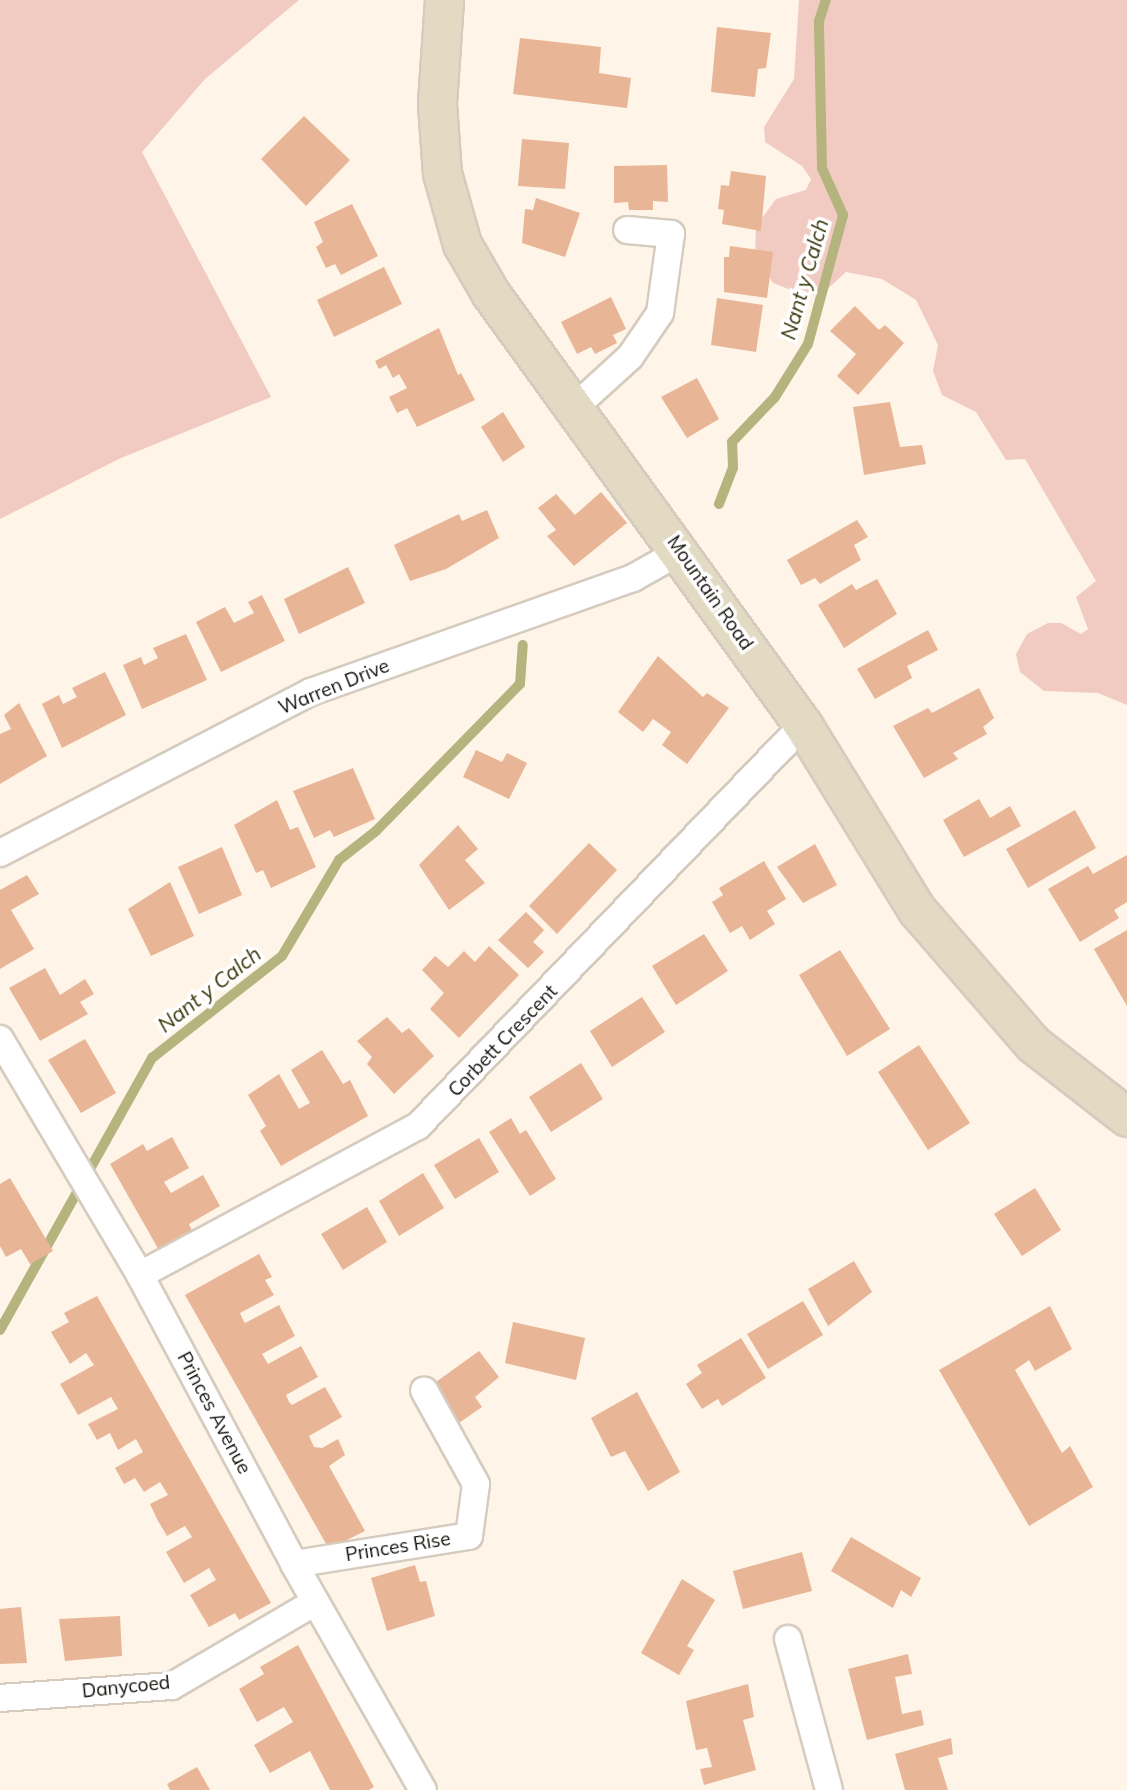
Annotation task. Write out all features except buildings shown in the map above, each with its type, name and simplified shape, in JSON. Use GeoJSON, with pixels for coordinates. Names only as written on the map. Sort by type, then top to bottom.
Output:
{"type":"FeatureCollection","features":[{"type":"Feature","properties":{"kind":"main road","name":"Mountain Road"},"geometry":{"type":"LineString","coordinates":[[444,0],[437,104],[442,173],[462,244],[491,294],[681,551],[803,725],[917,910],[982,991],[1033,1044],[1127,1117]]}},
{"type":"Feature","properties":{"kind":"street"},"geometry":{"type":"LineString","coordinates":[[575,407],[630,357],[660,313],[671,234],[627,230]]}},
{"type":"Feature","properties":{"kind":"street","name":"Warren Drive"},"geometry":{"type":"LineString","coordinates":[[0,853],[311,692],[634,578],[681,551]]}},
{"type":"Feature","properties":{"kind":"street","name":"Corbett Crescent"},"geometry":{"type":"LineString","coordinates":[[140,1275],[418,1126],[803,725]]}},
{"type":"Feature","properties":{"kind":"street","name":"Princes Avenue"},"geometry":{"type":"LineString","coordinates":[[0,1039],[140,1275],[294,1564],[423,1790]]}},
{"type":"Feature","properties":{"kind":"street","name":"Princes Rise"},"geometry":{"type":"LineString","coordinates":[[294,1564],[469,1536],[476,1484],[424,1390]]}},
{"type":"Feature","properties":{"kind":"street","name":"Danycoed"},"geometry":{"type":"LineString","coordinates":[[0,1698],[172,1686],[315,1602]]}},
{"type":"Feature","properties":{"kind":"street"},"geometry":{"type":"LineString","coordinates":[[788,1639],[829,1790]]}},
{"type":"Feature","properties":{"kind":"shaded area"},"geometry":{"type":"Polygon","coordinates":[[[0,0],[299,0],[205,79],[142,152],[271,397],[121,458],[0,519],[0,0]]]}},
{"type":"Feature","properties":{"kind":"shaded area"},"geometry":{"type":"Polygon","coordinates":[[[799,0],[1127,0],[1127,705],[1098,693],[1044,691],[1020,672],[1016,654],[1027,634],[1048,623],[1061,623],[1081,634],[1088,629],[1076,597],[1096,581],[1025,459],[1006,460],[976,412],[942,395],[933,371],[938,345],[916,300],[882,279],[846,272],[821,295],[804,295],[773,283],[755,256],[756,226],[776,199],[806,190],[811,179],[802,166],[765,142],[764,127],[794,79],[799,0]]]}},
{"type":"Feature","properties":{"kind":"waterway","name":"Nant y Calch"},"geometry":{"type":"LineString","coordinates":[[719,504],[733,468],[732,442],[775,397],[808,344],[843,215],[822,168],[819,21],[826,0]]}},
{"type":"Feature","properties":{"kind":"waterway","name":"Nant y Calch"},"geometry":{"type":"LineString","coordinates":[[0,1330],[152,1058],[282,956],[339,860],[376,831],[520,684],[523,645]]}}]}
